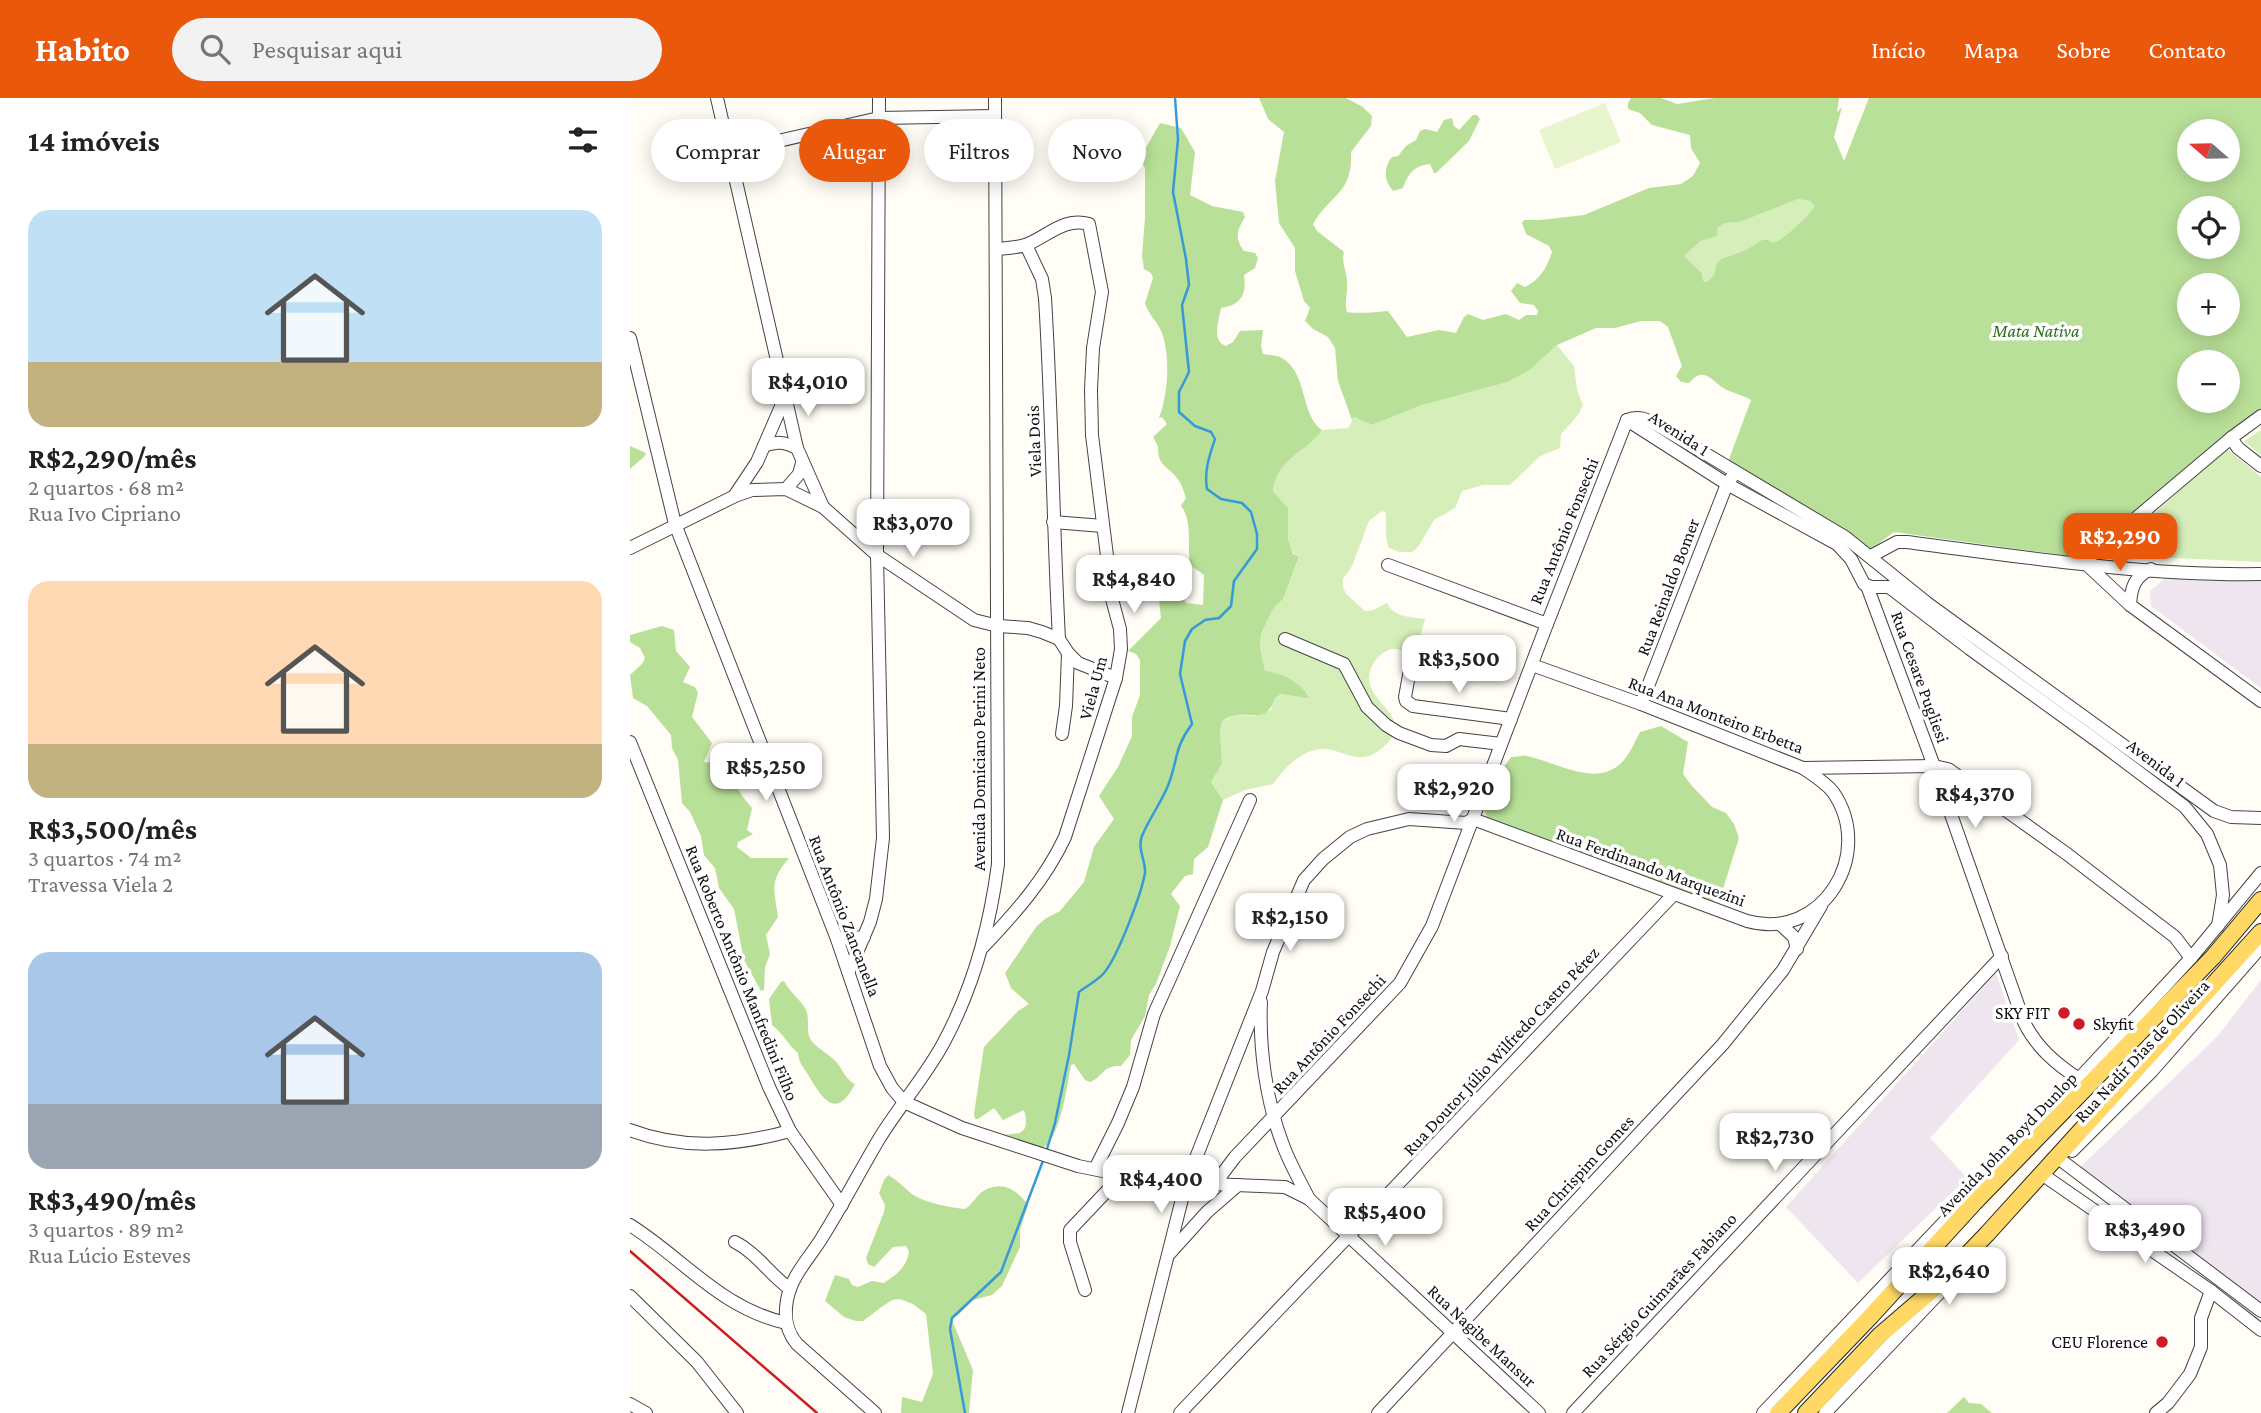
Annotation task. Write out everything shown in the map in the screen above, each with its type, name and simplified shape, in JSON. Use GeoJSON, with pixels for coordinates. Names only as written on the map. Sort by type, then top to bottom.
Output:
{"type":"FeatureCollection","features":[{"type":"Feature","properties":{"kind":"main road","name":"Avenida John Boyd Dunlop"},"geometry":{"type":"LineString","coordinates":[[1778,1413],[2020,1157],[2085,1082],[2213,957],[2261,900]]}},
{"type":"Feature","properties":{"kind":"main road"},"geometry":{"type":"LineString","coordinates":[[1806,1413],[1880,1335],[1945,1277],[2108,1108],[2256,947],[2261,932]]}},
{"type":"Feature","properties":{"kind":"main road"},"geometry":{"type":"LineString","coordinates":[[2085,1082],[2108,1108]]}},
{"type":"Feature","properties":{"kind":"main road"},"geometry":{"type":"LineString","coordinates":[[2039,1122],[2019,1147],[2020,1157],[2043,1175]]}},
{"type":"Feature","properties":{"kind":"street"},"geometry":{"type":"LineString","coordinates":[[717,98],[722,119]]}},
{"type":"Feature","properties":{"kind":"street"},"geometry":{"type":"LineString","coordinates":[[849,971],[864,937],[880,878],[883,838],[877,555],[879,98]]}},
{"type":"Feature","properties":{"kind":"street","name":"Avenida Domiciano Perini Neto"},"geometry":{"type":"LineString","coordinates":[[786,1323],[787,1299],[794,1276],[821,1240],[879,1139],[944,1042],[980,950],[993,904],[998,864],[995,98]]}},
{"type":"Feature","properties":{"kind":"street"},"geometry":{"type":"LineString","coordinates":[[785,139],[879,118],[995,116]]}},
{"type":"Feature","properties":{"kind":"street"},"geometry":{"type":"LineString","coordinates":[[737,182],[797,448],[823,507]]}},
{"type":"Feature","properties":{"kind":"street","name":"Viela Um"},"geometry":{"type":"LineString","coordinates":[[980,950],[1032,893],[1065,837],[1116,678],[1121,649],[1120,629],[1112,599],[1092,435],[1093,348],[1102,292],[1089,224],[1078,221],[1061,226],[1026,245]]}},
{"type":"Feature","properties":{"kind":"street"},"geometry":{"type":"LineString","coordinates":[[996,249],[1026,245]]}},
{"type":"Feature","properties":{"kind":"street","name":"Viela Dois"},"geometry":{"type":"LineString","coordinates":[[1026,245],[1042,279],[1045,298],[1053,438],[1053,522],[1059,639]]}},
{"type":"Feature","properties":{"kind":"street","name":"Rua Antônio Zancanella"},"geometry":{"type":"LineString","coordinates":[[630,338],[675,524],[837,939],[880,1066],[892,1088],[904,1102]]}},
{"type":"Feature","properties":{"kind":"street"},"geometry":{"type":"LineString","coordinates":[[735,496],[757,462],[786,395]]}},
{"type":"Feature","properties":{"kind":"street"},"geometry":{"type":"LineString","coordinates":[[2084,562],[2231,438],[2261,416]]}},
{"type":"Feature","properties":{"kind":"street","name":"Avenida 1"},"geometry":{"type":"LineString","coordinates":[[1627,420],[1635,417],[1645,419],[1845,537],[1871,556],[1882,569],[2191,797],[2222,815],[2261,818]]}},
{"type":"Feature","properties":{"kind":"street","name":"Avenida 1"},"geometry":{"type":"LineString","coordinates":[[1627,420],[1727,484],[1837,544],[1851,559],[1861,581],[1872,587],[1889,587],[2193,815],[2207,834],[2220,864],[2223,895],[2218,926]]}},
{"type":"Feature","properties":{"kind":"street","name":"Rua Antônio Fonsechi"},"geometry":{"type":"LineString","coordinates":[[1214,1185],[1236,1157],[1400,983],[1432,926],[1546,624],[1627,420]]}},
{"type":"Feature","properties":{"kind":"street"},"geometry":{"type":"LineString","coordinates":[[2231,438],[2238,448],[2261,466]]}},
{"type":"Feature","properties":{"kind":"street"},"geometry":{"type":"LineString","coordinates":[[764,446],[777,442],[797,448]]}},
{"type":"Feature","properties":{"kind":"street"},"geometry":{"type":"LineString","coordinates":[[757,462],[761,480],[769,488]]}},
{"type":"Feature","properties":{"kind":"street"},"geometry":{"type":"LineString","coordinates":[[786,489],[799,474],[802,463]]}},
{"type":"Feature","properties":{"kind":"street","name":"Rua Reinaldo Bomer"},"geometry":{"type":"LineString","coordinates":[[1641,704],[1727,484],[1736,472]]}},
{"type":"Feature","properties":{"kind":"street"},"geometry":{"type":"LineString","coordinates":[[630,548],[735,496],[752,490],[786,489],[823,507],[877,555],[974,620],[998,626],[1028,628],[1059,639],[1068,653],[1087,668],[1116,678]]}},
{"type":"Feature","properties":{"kind":"street"},"geometry":{"type":"LineString","coordinates":[[1053,522],[1103,526]]}},
{"type":"Feature","properties":{"kind":"street"},"geometry":{"type":"LineString","coordinates":[[1871,556],[1897,542],[2152,569],[2228,575],[2261,574]]}},
{"type":"Feature","properties":{"kind":"street"},"geometry":{"type":"LineString","coordinates":[[2084,562],[2130,605],[2261,701]]}},
{"type":"Feature","properties":{"kind":"street"},"geometry":{"type":"LineString","coordinates":[[1388,565],[1546,624]]}},
{"type":"Feature","properties":{"kind":"street"},"geometry":{"type":"LineString","coordinates":[[1872,587],[1881,581],[1882,569]]}},
{"type":"Feature","properties":{"kind":"street"},"geometry":{"type":"LineString","coordinates":[[2130,605],[2134,583],[2138,577],[2152,569]]}},
{"type":"Feature","properties":{"kind":"street","name":"Rua Cesare Pugliesi"},"geometry":{"type":"LineString","coordinates":[[1872,587],[2030,1035],[2049,1056],[2085,1082]]}},
{"type":"Feature","properties":{"kind":"street"},"geometry":{"type":"LineString","coordinates":[[1285,639],[1344,664],[1367,707],[1399,733],[1431,745],[1446,746],[1459,739],[1501,744]]}},
{"type":"Feature","properties":{"kind":"street"},"geometry":{"type":"LineString","coordinates":[[1062,734],[1068,653]]}},
{"type":"Feature","properties":{"kind":"street","name":"Rua Ana Monteiro Erbetta"},"geometry":{"type":"LineString","coordinates":[[1532,665],[1641,704],[1803,768],[1934,766]]}},
{"type":"Feature","properties":{"kind":"street"},"geometry":{"type":"LineString","coordinates":[[1410,670],[1405,697],[1409,704],[1511,719]]}},
{"type":"Feature","properties":{"kind":"street","name":"Rua Roberto Antônio Manfredini Filho"},"geometry":{"type":"LineString","coordinates":[[630,742],[737,1011],[790,1132],[842,1205]]}},
{"type":"Feature","properties":{"kind":"street"},"geometry":{"type":"LineString","coordinates":[[1833,793],[1834,782],[1846,766]]}},
{"type":"Feature","properties":{"kind":"street"},"geometry":{"type":"LineString","coordinates":[[1934,766],[1956,773],[2056,846],[2175,937],[2191,958]]}},
{"type":"Feature","properties":{"kind":"street","name":"Rua Chrispim Gomes"},"geometry":{"type":"LineString","coordinates":[[1378,1413],[1723,1044],[1797,949],[1836,884],[1846,859],[1849,838],[1845,819],[1833,793],[1803,768]]}},
{"type":"Feature","properties":{"kind":"street"},"geometry":{"type":"LineString","coordinates":[[1095,1169],[1133,1087],[1154,1014],[1250,800]]}},
{"type":"Feature","properties":{"kind":"street"},"geometry":{"type":"LineString","coordinates":[[1128,1413],[1186,1183],[1262,991],[1291,905],[1304,880],[1323,859],[1350,837],[1367,829],[1396,821],[1437,819],[1466,823],[1473,819]]}},
{"type":"Feature","properties":{"kind":"street","name":"Rua Ferdinando Marquezini"},"geometry":{"type":"LineString","coordinates":[[1473,819],[1754,923],[1780,924]]}},
{"type":"Feature","properties":{"kind":"street","name":"Avenida John Boyd Dunlop"},"geometry":{"type":"LineString","coordinates":[[1763,1413],[2039,1122],[2085,1082],[2261,873]]}},
{"type":"Feature","properties":{"kind":"street","name":"Rua Doutor Júlio Wilfredo Castro Pérez"},"geometry":{"type":"LineString","coordinates":[[1180,1413],[1673,895]]}},
{"type":"Feature","properties":{"kind":"street","name":"Rua Chrispim Gomes"},"geometry":{"type":"LineString","coordinates":[[1780,924],[1798,920],[1823,903]]}},
{"type":"Feature","properties":{"kind":"street"},"geometry":{"type":"LineString","coordinates":[[1780,924],[1794,937],[1797,949]]}},
{"type":"Feature","properties":{"kind":"street"},"geometry":{"type":"LineString","coordinates":[[837,939],[864,937]]}},
{"type":"Feature","properties":{"kind":"street","name":"Rua Sérgio Guimarães Fabiano"},"geometry":{"type":"LineString","coordinates":[[1573,1413],[2002,956]]}},
{"type":"Feature","properties":{"kind":"street","name":"Rua Nagibe Mansur"},"geometry":{"type":"LineString","coordinates":[[1262,991],[1260,1031],[1263,1065],[1283,1145],[1309,1199]]}},
{"type":"Feature","properties":{"kind":"street"},"geometry":{"type":"LineString","coordinates":[[904,1102],[962,1128],[1035,1153],[1122,1175],[1186,1183]]}},
{"type":"Feature","properties":{"kind":"street","name":"Rua Nadir Dias de Oliveira"},"geometry":{"type":"LineString","coordinates":[[1825,1413],[1989,1242],[2043,1175],[2062,1161],[2108,1108]]}},
{"type":"Feature","properties":{"kind":"street"},"geometry":{"type":"LineString","coordinates":[[631,1129],[655,1139],[684,1144],[753,1142],[790,1132]]}},
{"type":"Feature","properties":{"kind":"street"},"geometry":{"type":"LineString","coordinates":[[2062,1161],[2261,1311]]}},
{"type":"Feature","properties":{"kind":"street"},"geometry":{"type":"LineString","coordinates":[[1084,1290],[1070,1242],[1070,1230],[1122,1175]]}},
{"type":"Feature","properties":{"kind":"street"},"geometry":{"type":"LineString","coordinates":[[2043,1175],[2211,1291],[2261,1330]]}},
{"type":"Feature","properties":{"kind":"street","name":"Rua Nagibe Mansur"},"geometry":{"type":"LineString","coordinates":[[1186,1183],[1285,1187],[1309,1199],[1539,1413]]}},
{"type":"Feature","properties":{"kind":"street"},"geometry":{"type":"LineString","coordinates":[[1168,1256],[1207,1212],[1238,1185]]}},
{"type":"Feature","properties":{"kind":"street"},"geometry":{"type":"LineString","coordinates":[[630,1225],[727,1300],[765,1318],[786,1323],[797,1344],[875,1413]]}},
{"type":"Feature","properties":{"kind":"street"},"geometry":{"type":"LineString","coordinates":[[735,1241],[750,1251],[772,1275],[790,1289]]}},
{"type":"Feature","properties":{"kind":"street"},"geometry":{"type":"LineString","coordinates":[[2155,1413],[2168,1403],[2190,1374],[2201,1347],[2201,1318],[2211,1291]]}},
{"type":"Feature","properties":{"kind":"street"},"geometry":{"type":"LineString","coordinates":[[630,1297],[697,1362],[737,1413]]}},
{"type":"Feature","properties":{"kind":"street"},"geometry":{"type":"LineString","coordinates":[[630,1404],[646,1413]]}},
{"type":"Feature","properties":{"kind":"shaded area"},"geometry":{"type":"Polygon","coordinates":[[[2167,577],[2261,581],[2261,688],[2151,606],[2150,591],[2167,577]]]}},
{"type":"Feature","properties":{"kind":"shaded area"},"geometry":{"type":"Polygon","coordinates":[[[1996,973],[2019,1040],[1930,1138],[1967,1178],[1858,1283],[1786,1207],[1996,973]]]}},
{"type":"Feature","properties":{"kind":"shaded area"},"geometry":{"type":"Polygon","coordinates":[[[2261,980],[2261,1305],[2078,1169],[2217,1037],[2261,980]]]}},
{"type":"Feature","properties":{"kind":"green space","name":"Mata Nativa"},"geometry":{"type":"Polygon","coordinates":[[[1259,98],[1346,98],[1363,107],[1372,116],[1371,126],[1351,152],[1351,166],[1344,185],[1313,224],[1317,231],[1344,252],[1347,312],[1388,311],[1407,337],[1439,330],[1456,333],[1468,314],[1483,320],[1506,314],[1519,320],[1526,315],[1537,315],[1538,311],[1534,305],[1520,303],[1511,291],[1517,283],[1525,287],[1535,281],[1552,252],[1549,246],[1526,234],[1522,223],[1524,220],[1584,215],[1649,188],[1681,184],[1693,176],[1700,163],[1691,148],[1690,135],[1652,125],[1640,113],[1628,109],[1631,98],[1661,98],[1677,104],[1715,98],[1839,98],[1837,112],[1842,107],[1834,137],[1844,161],[1869,98],[2261,98],[2261,417],[2077,557],[1894,532],[1871,549],[1728,462],[1751,400],[1723,388],[1705,375],[1695,377],[1689,383],[1681,382],[1676,376],[1682,366],[1668,327],[1660,321],[1596,328],[1557,345],[1531,369],[1507,382],[1422,405],[1372,425],[1354,417],[1352,420],[1338,381],[1335,348],[1328,337],[1305,321],[1310,308],[1304,301],[1295,271],[1295,248],[1279,223],[1275,181],[1284,132],[1268,119],[1259,98]],[[1798,199],[1740,222],[1725,223],[1718,227],[1717,236],[1701,241],[1684,256],[1702,273],[1703,281],[1707,282],[1714,275],[1716,265],[1721,259],[1746,250],[1762,240],[1773,243],[1796,227],[1815,206],[1810,201],[1798,199]]]}},
{"type":"Feature","properties":{"kind":"green space"},"geometry":{"type":"Polygon","coordinates":[[[1605,103],[1621,142],[1555,169],[1539,130],[1605,103]]]}},
{"type":"Feature","properties":{"kind":"green space"},"geometry":{"type":"Polygon","coordinates":[[[1473,115],[1480,119],[1469,141],[1436,173],[1430,164],[1419,166],[1410,174],[1403,188],[1393,191],[1386,174],[1392,157],[1398,156],[1406,146],[1416,140],[1420,131],[1425,129],[1437,132],[1444,120],[1452,118],[1454,126],[1459,130],[1473,115]]]}},
{"type":"Feature","properties":{"kind":"green space"},"geometry":{"type":"Polygon","coordinates":[[[1160,123],[1181,128],[1195,152],[1190,195],[1212,206],[1243,212],[1245,217],[1239,230],[1239,242],[1244,251],[1255,253],[1258,258],[1255,268],[1244,275],[1241,298],[1233,305],[1221,308],[1217,335],[1226,346],[1233,342],[1240,331],[1263,330],[1263,354],[1280,357],[1296,372],[1310,414],[1322,430],[1286,463],[1276,479],[1273,491],[1288,508],[1288,539],[1293,554],[1299,557],[1283,599],[1273,609],[1261,634],[1260,647],[1265,671],[1290,679],[1309,697],[1281,694],[1265,713],[1237,715],[1222,722],[1222,764],[1211,782],[1223,800],[1208,847],[1194,859],[1193,874],[1185,876],[1171,894],[1180,906],[1170,946],[1156,984],[1149,995],[1145,1016],[1131,1040],[1130,1055],[1121,1066],[1107,1069],[1090,1082],[1085,1080],[1074,1064],[1071,1065],[1057,1126],[1047,1145],[1035,1148],[999,1135],[1022,1132],[1026,1124],[1024,1110],[1003,1120],[994,1108],[978,1119],[975,1119],[974,1114],[984,1047],[1018,1011],[1029,1004],[1011,988],[1005,973],[1036,927],[1060,911],[1084,882],[1094,847],[1114,819],[1099,796],[1118,767],[1132,736],[1132,717],[1140,695],[1140,660],[1136,654],[1128,651],[1161,618],[1159,600],[1166,590],[1179,589],[1186,603],[1203,605],[1204,575],[1190,565],[1187,519],[1181,506],[1186,498],[1179,481],[1162,463],[1153,437],[1167,424],[1162,417],[1159,418],[1166,387],[1167,362],[1161,331],[1145,303],[1153,278],[1151,273],[1144,269],[1142,256],[1146,148],[1160,123]]]}},
{"type":"Feature","properties":{"kind":"green space"},"geometry":{"type":"Polygon","coordinates":[[[1798,199],[1810,201],[1816,206],[1796,227],[1773,243],[1762,240],[1746,250],[1721,259],[1716,265],[1714,275],[1707,282],[1703,281],[1702,273],[1684,256],[1701,241],[1717,236],[1718,227],[1725,223],[1740,222],[1798,199]]]}},
{"type":"Feature","properties":{"kind":"green space"},"geometry":{"type":"Polygon","coordinates":[[[1557,345],[1574,366],[1577,390],[1583,405],[1561,434],[1560,448],[1540,456],[1510,485],[1483,485],[1462,491],[1455,508],[1434,520],[1418,547],[1412,552],[1399,552],[1389,548],[1386,538],[1386,513],[1382,511],[1369,521],[1352,566],[1343,579],[1346,594],[1365,611],[1387,603],[1398,614],[1425,619],[1420,637],[1423,657],[1400,650],[1389,650],[1375,661],[1369,675],[1377,698],[1392,717],[1395,727],[1391,739],[1370,756],[1357,757],[1325,749],[1309,752],[1288,766],[1273,784],[1245,790],[1223,800],[1211,782],[1222,764],[1222,722],[1234,715],[1255,716],[1271,710],[1275,698],[1281,694],[1306,698],[1265,672],[1260,647],[1261,634],[1273,609],[1283,599],[1299,558],[1294,554],[1289,542],[1288,508],[1273,491],[1276,479],[1286,463],[1322,430],[1348,428],[1354,417],[1372,425],[1422,405],[1531,369],[1557,345]]]}},
{"type":"Feature","properties":{"kind":"green space"},"geometry":{"type":"Polygon","coordinates":[[[2261,430],[2261,455],[2244,441],[2261,430]]]}},
{"type":"Feature","properties":{"kind":"green space"},"geometry":{"type":"Polygon","coordinates":[[[630,446],[646,453],[630,469],[630,446]]]}},
{"type":"Feature","properties":{"kind":"green space"},"geometry":{"type":"Polygon","coordinates":[[[2227,449],[2261,477],[2261,562],[2107,555],[2227,449]]]}},
{"type":"Feature","properties":{"kind":"green space"},"geometry":{"type":"Polygon","coordinates":[[[662,626],[674,630],[676,651],[690,667],[683,682],[695,687],[698,693],[692,717],[712,743],[704,762],[727,757],[735,784],[752,808],[747,830],[753,834],[738,842],[737,847],[751,858],[789,858],[778,873],[774,886],[778,917],[766,935],[770,954],[765,967],[764,990],[761,991],[744,960],[734,909],[719,888],[715,868],[704,855],[701,836],[690,812],[682,803],[678,760],[672,748],[671,735],[647,706],[633,698],[630,675],[645,658],[640,648],[630,642],[630,635],[662,626]]]}},
{"type":"Feature","properties":{"kind":"green space"},"geometry":{"type":"Polygon","coordinates":[[[1661,726],[1688,742],[1683,774],[1712,807],[1726,813],[1739,838],[1721,895],[1710,903],[1488,819],[1484,810],[1497,777],[1511,757],[1527,756],[1577,772],[1602,773],[1614,769],[1624,760],[1640,732],[1661,726]]]}},
{"type":"Feature","properties":{"kind":"green space"},"geometry":{"type":"Polygon","coordinates":[[[784,981],[805,1008],[811,1040],[834,1060],[855,1084],[841,1102],[835,1104],[823,1097],[801,1064],[798,1053],[772,1025],[769,999],[784,981]]]}},
{"type":"Feature","properties":{"kind":"green space"},"geometry":{"type":"Polygon","coordinates":[[[888,1175],[915,1196],[939,1205],[965,1209],[982,1192],[998,1186],[1015,1191],[1028,1205],[1020,1230],[1020,1247],[1002,1286],[992,1295],[973,1300],[958,1315],[951,1318],[973,1370],[969,1413],[901,1413],[902,1397],[922,1402],[933,1374],[926,1314],[913,1304],[900,1299],[892,1300],[863,1321],[856,1321],[844,1317],[825,1301],[835,1275],[849,1279],[852,1285],[858,1287],[872,1281],[884,1283],[904,1266],[909,1251],[906,1246],[893,1247],[874,1267],[868,1264],[866,1258],[884,1212],[885,1205],[879,1193],[888,1175]]]}},
{"type":"Feature","properties":{"kind":"green space"},"geometry":{"type":"Polygon","coordinates":[[[1964,1397],[1969,1403],[1981,1404],[1992,1413],[1947,1413],[1964,1397]]]}},
{"type":"Feature","properties":{"kind":"waterway"},"geometry":{"type":"LineString","coordinates":[[1046,1152],[1055,1123],[1079,992],[1104,973],[1122,940],[1145,873],[1140,846],[1142,836],[1167,788],[1179,749],[1192,724],[1180,674],[1185,641],[1192,629],[1205,620],[1219,618],[1231,606],[1234,581],[1257,549],[1257,534],[1251,512],[1242,503],[1221,499],[1207,489],[1207,470],[1215,439],[1211,432],[1195,426],[1179,412],[1179,392],[1189,372],[1182,305],[1189,285],[1173,192],[1178,139],[1175,98]]}},
{"type":"Feature","properties":{"kind":"waterway"},"geometry":{"type":"LineString","coordinates":[[965,1413],[950,1329],[952,1318],[1001,1272],[1044,1158]]}},
{"type":"Feature","properties":{"kind":"railway"},"geometry":{"type":"LineString","coordinates":[[630,1251],[817,1413]]}},
{"type":"Feature","properties":{"kind":"place","name":"SKY FIT"},"geometry":{"type":"Point","coordinates":[2064,1013]}},
{"type":"Feature","properties":{"kind":"place","name":"Skyfit"},"geometry":{"type":"Point","coordinates":[2079,1024]}},
{"type":"Feature","properties":{"kind":"place","name":"CEU Florence"},"geometry":{"type":"Point","coordinates":[2162,1342]}}]}
